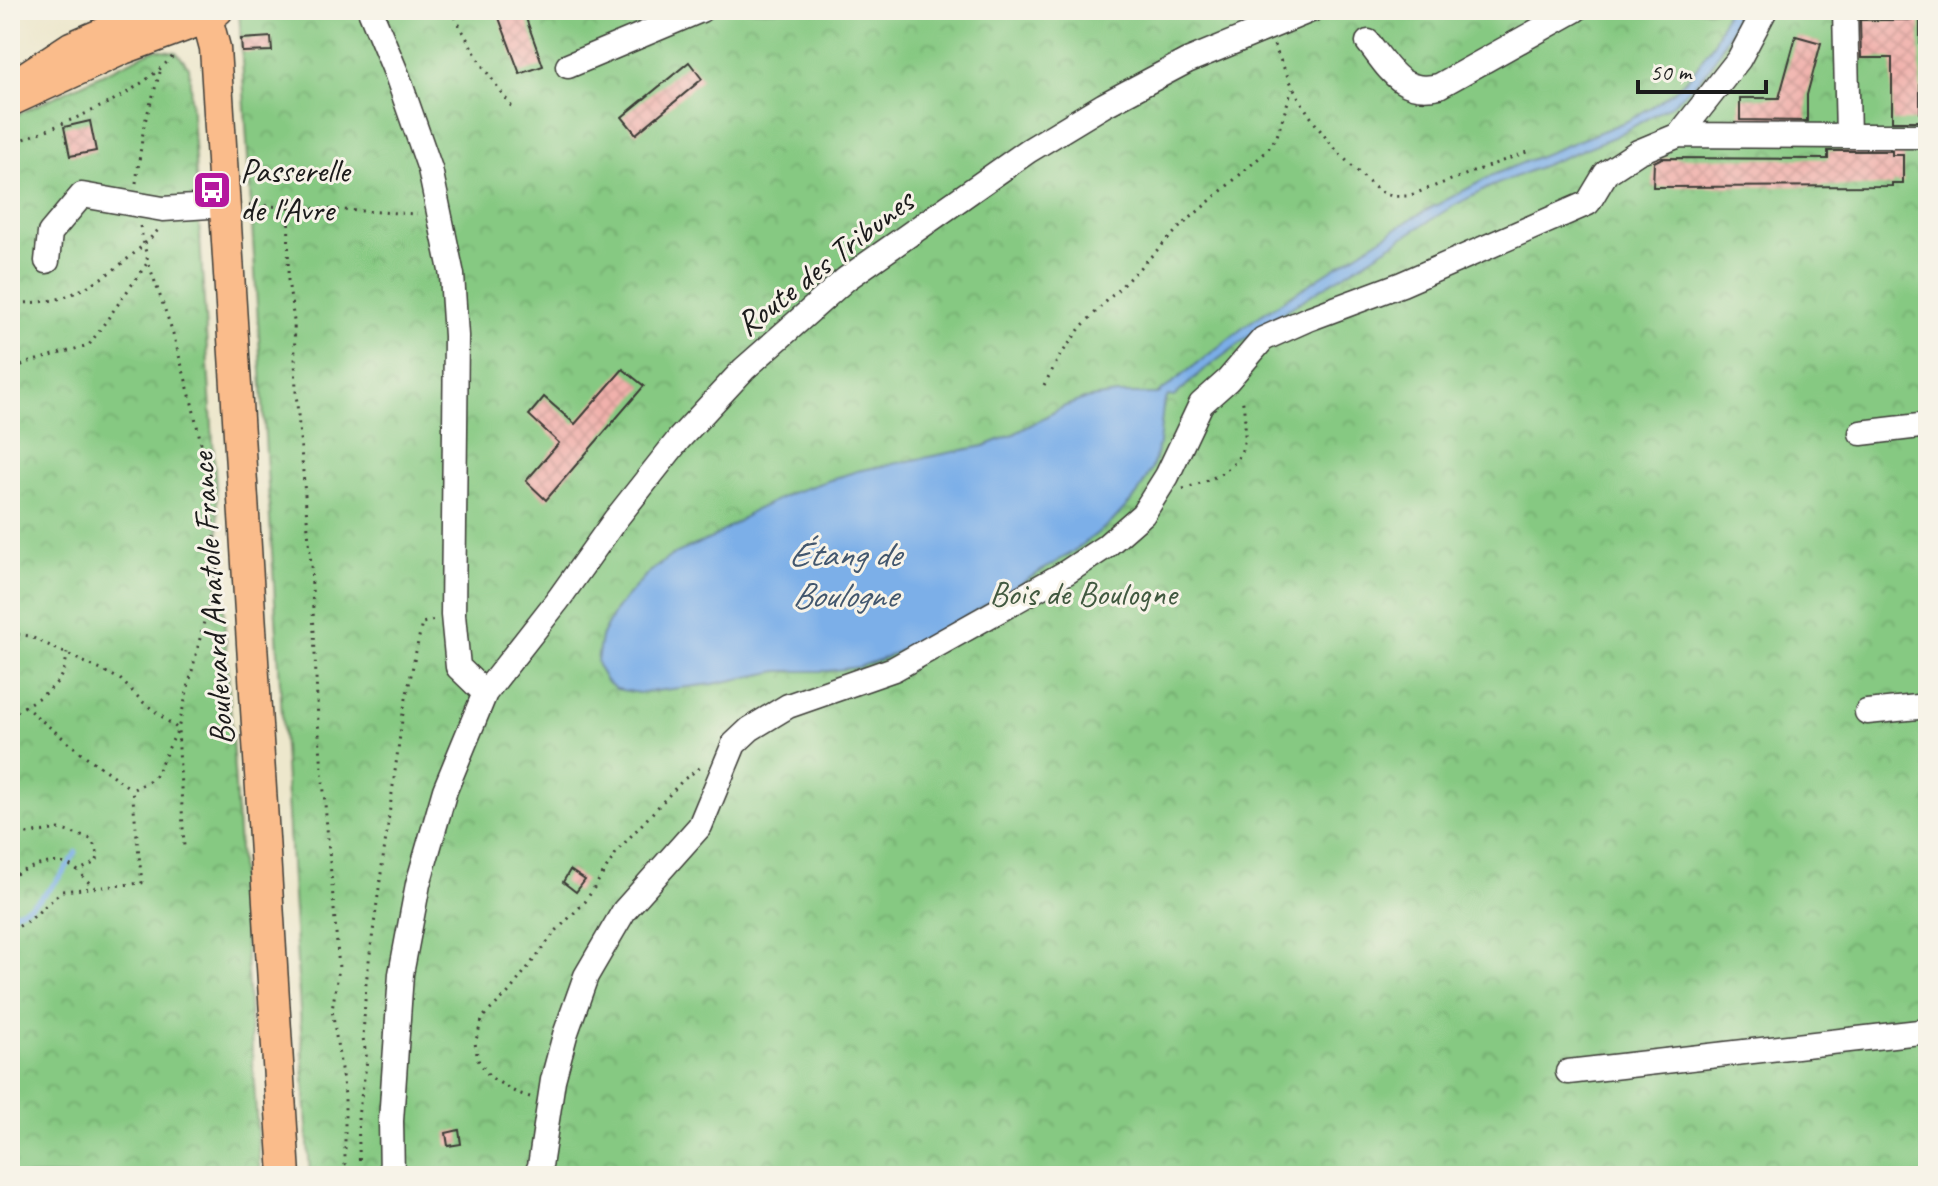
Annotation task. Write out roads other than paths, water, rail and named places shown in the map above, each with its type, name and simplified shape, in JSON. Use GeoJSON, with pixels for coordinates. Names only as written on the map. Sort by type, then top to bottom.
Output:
{"type":"FeatureCollection","features":[{"type":"Feature","properties":{"kind":"main road"},"geometry":{"type":"LineString","coordinates":[[10,87],[71,47],[157,10]]}},
{"type":"Feature","properties":{"kind":"main road"},"geometry":{"type":"LineString","coordinates":[[10,101],[202,13]]}},
{"type":"Feature","properties":{"kind":"main road","name":"Boulevard Anatole France"},"geometry":{"type":"LineString","coordinates":[[202,13],[215,48],[285,1176]]}},
{"type":"Feature","properties":{"kind":"lane"},"geometry":{"type":"LineString","coordinates":[[370,10],[430,169],[452,275],[456,336],[453,615],[458,667],[485,693]]}},
{"type":"Feature","properties":{"kind":"lane"},"geometry":{"type":"LineString","coordinates":[[568,66],[699,10]]}},
{"type":"Feature","properties":{"kind":"lane","name":"Route des Tribunes"},"geometry":{"type":"LineString","coordinates":[[392,1176],[391,1121],[403,959],[418,884],[445,790],[485,693],[679,439],[744,369],[846,279],[1053,136],[1187,61],[1311,10]]}},
{"type":"Feature","properties":{"kind":"lane"},"geometry":{"type":"LineString","coordinates":[[1368,42],[1405,84],[1426,89],[1439,86],[1575,10]]}},
{"type":"Feature","properties":{"kind":"lane"},"geometry":{"type":"LineString","coordinates":[[1679,135],[1739,59],[1765,10]]}},
{"type":"Feature","properties":{"kind":"lane"},"geometry":{"type":"LineString","coordinates":[[1845,10],[1848,136]]}},
{"type":"Feature","properties":{"kind":"lane"},"geometry":{"type":"LineString","coordinates":[[536,1176],[565,1035],[594,960],[624,911],[700,826],[734,744],[750,729],[788,706],[894,669],[1067,572],[1105,547],[1143,514],[1167,476],[1201,404],[1238,369],[1263,339],[1417,278],[1588,203],[1606,173],[1638,152],[1679,135],[1928,136]]}},
{"type":"Feature","properties":{"kind":"lane"},"geometry":{"type":"LineString","coordinates":[[47,261],[50,233],[82,195],[163,209],[225,205]]}},
{"type":"Feature","properties":{"kind":"lane"},"geometry":{"type":"LineString","coordinates":[[1861,433],[1928,425]]}},
{"type":"Feature","properties":{"kind":"lane"},"geometry":{"type":"LineString","coordinates":[[1867,712],[1928,706]]}},
{"type":"Feature","properties":{"kind":"lane"},"geometry":{"type":"LineString","coordinates":[[1568,1072],[1928,1031]]}},
{"type":"Feature","properties":{"kind":"water","name":"Étang de Boulogne"},"geometry":{"type":"Polygon","coordinates":[[[1727,10],[1738,10],[1711,66],[1673,104],[1616,136],[1490,187],[1453,206],[1271,320],[1200,373],[1174,397],[1168,396],[1163,406],[1159,444],[1152,468],[1137,495],[1112,522],[1074,551],[969,615],[887,657],[859,667],[828,671],[779,671],[713,684],[639,693],[616,689],[606,681],[597,661],[601,637],[615,610],[646,575],[672,555],[714,537],[755,510],[791,493],[857,471],[984,446],[1084,399],[1117,394],[1158,394],[1253,320],[1414,217],[1495,174],[1627,121],[1651,107],[1692,74],[1714,42],[1727,10]]]}},
{"type":"Feature","properties":{"kind":"waterway"},"geometry":{"type":"LineString","coordinates":[[10,914],[31,905],[49,890],[76,852]]}},
{"type":"Feature","properties":{"kind":"place","name":"Passerelle de l'Avre"},"geometry":{"type":"Point","coordinates":[212,190]}},
{"type":"Feature","properties":{"kind":"park label","name":"Bois de Boulogne"},"geometry":{"type":"Point","coordinates":[1083,593]}}]}
